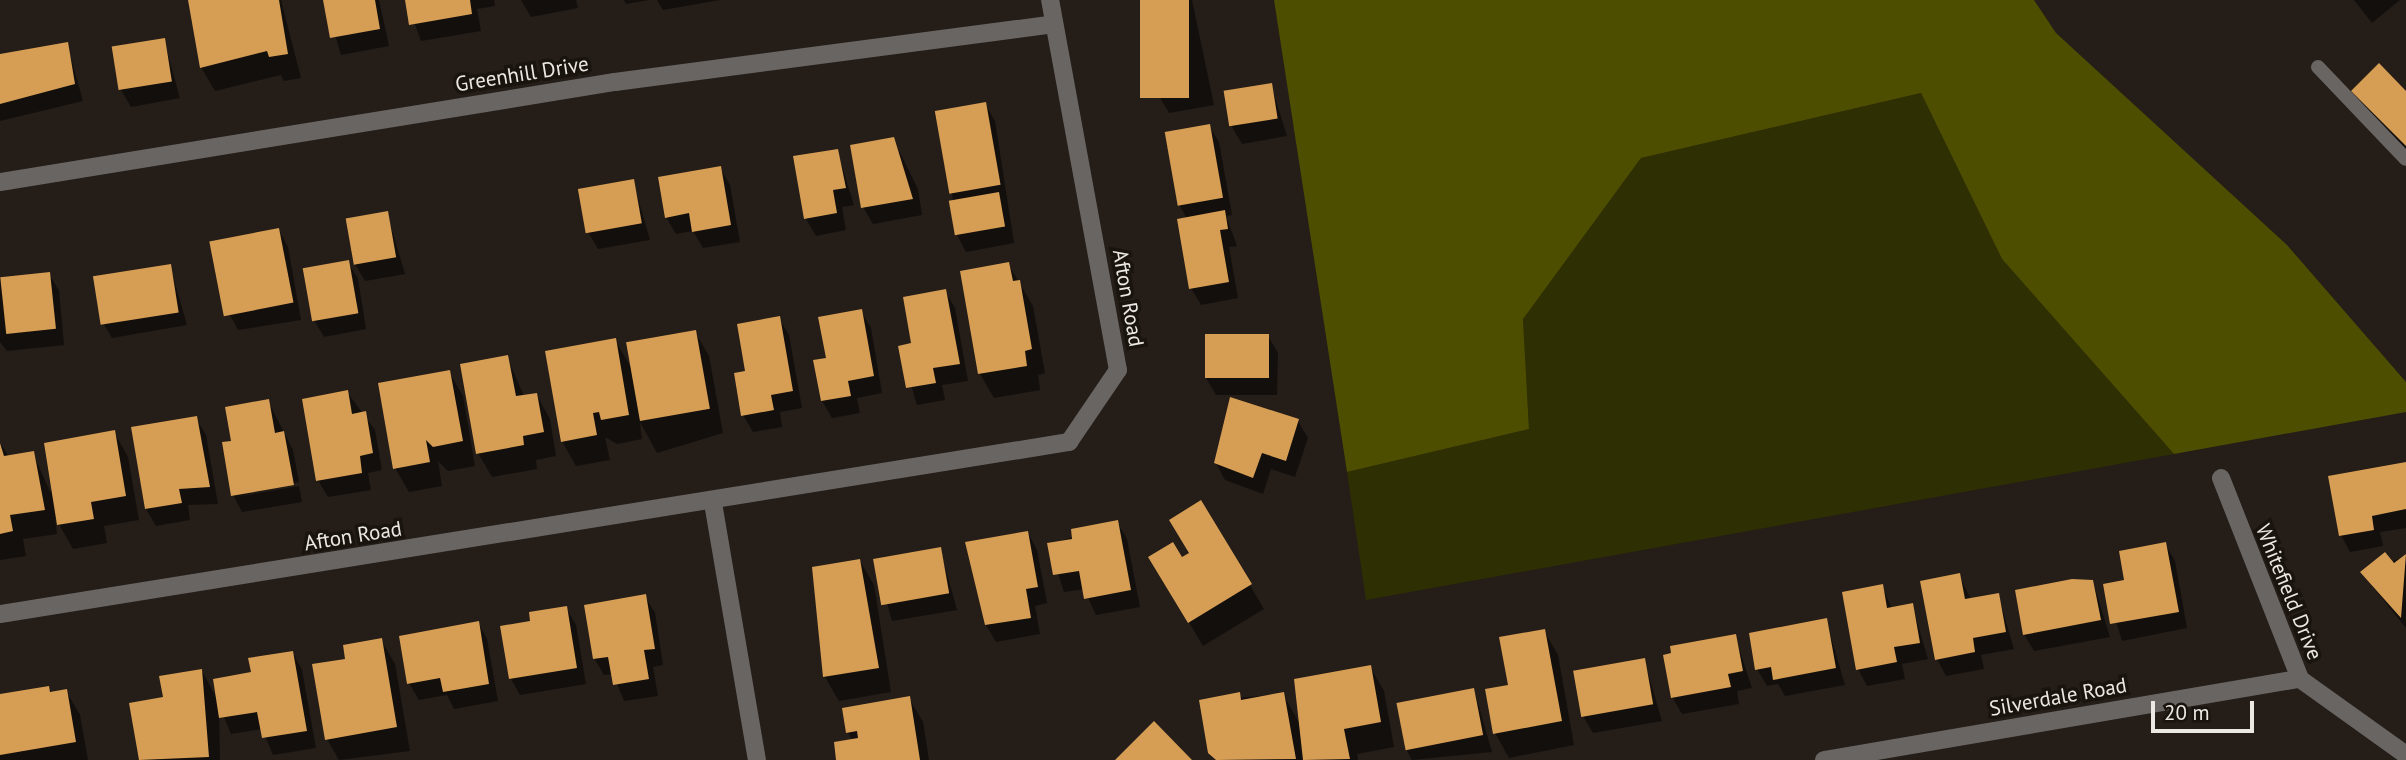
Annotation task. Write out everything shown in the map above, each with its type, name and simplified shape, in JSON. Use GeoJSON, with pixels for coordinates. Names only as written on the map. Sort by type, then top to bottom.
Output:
{"type":"FeatureCollection","features":[{"type":"Feature","properties":{"kind":"street","name":"Afton Road"},"geometry":{"type":"LineString","coordinates":[[0,614],[713,503],[1069,442],[1118,370],[1050,0]]}},
{"type":"Feature","properties":{"kind":"street","name":"Greenhill Drive"},"geometry":{"type":"LineString","coordinates":[[0,183],[615,82],[1054,24]]}},
{"type":"Feature","properties":{"kind":"street","name":"Whitefield Drive"},"geometry":{"type":"LineString","coordinates":[[2221,478],[2300,679],[2406,755]]}},
{"type":"Feature","properties":{"kind":"street"},"geometry":{"type":"LineString","coordinates":[[713,503],[757,760]]}},
{"type":"Feature","properties":{"kind":"street","name":"Silverdale Road"},"geometry":{"type":"LineString","coordinates":[[1824,760],[2300,679]]}},
{"type":"Feature","properties":{"kind":"lane"},"geometry":{"type":"LineString","coordinates":[[2318,67],[2406,159]]}},
{"type":"Feature","properties":{"kind":"shaded area"},"geometry":{"type":"Polygon","coordinates":[[[1274,0],[2034,0],[2056,33],[2287,245],[2406,382],[2406,412],[2174,454],[2002,259],[1921,93],[1641,158],[1523,319],[1529,429],[1347,472],[1274,0]]]}},
{"type":"Feature","properties":{"kind":"shaded area"},"geometry":{"type":"Polygon","coordinates":[[[1921,93],[2002,259],[2174,454],[1366,600],[1347,472],[1529,429],[1523,319],[1641,158],[1921,93]]]}},
{"type":"Feature","properties":{"kind":"building"},"geometry":{"type":"Polygon","coordinates":[[[188,0],[279,0],[288,54],[269,57],[267,51],[200,68],[188,0]]]}},
{"type":"Feature","properties":{"kind":"building"},"geometry":{"type":"Polygon","coordinates":[[[323,0],[375,0],[380,29],[330,38],[323,0]]]}},
{"type":"Feature","properties":{"kind":"building"},"geometry":{"type":"Polygon","coordinates":[[[405,0],[470,0],[472,14],[409,25],[405,0]]]}},
{"type":"Feature","properties":{"kind":"building"},"geometry":{"type":"Polygon","coordinates":[[[1140,0],[1189,0],[1189,98],[1140,98],[1140,0]]]}},
{"type":"Feature","properties":{"kind":"building"},"geometry":{"type":"Polygon","coordinates":[[[165,38],[172,81],[119,90],[112,46],[165,38]]]}},
{"type":"Feature","properties":{"kind":"building"},"geometry":{"type":"Polygon","coordinates":[[[68,42],[75,84],[0,104],[0,54],[68,42]]]}},
{"type":"Feature","properties":{"kind":"building"},"geometry":{"type":"Polygon","coordinates":[[[2379,63],[2406,91],[2406,146],[2351,91],[2379,63]]]}},
{"type":"Feature","properties":{"kind":"building"},"geometry":{"type":"Polygon","coordinates":[[[1272,83],[1278,119],[1229,126],[1224,91],[1272,83]]]}},
{"type":"Feature","properties":{"kind":"building"},"geometry":{"type":"Polygon","coordinates":[[[986,102],[1001,185],[949,194],[935,111],[986,102]]]}},
{"type":"Feature","properties":{"kind":"building"},"geometry":{"type":"Polygon","coordinates":[[[1210,124],[1223,198],[1178,206],[1165,132],[1210,124]]]}},
{"type":"Feature","properties":{"kind":"building"},"geometry":{"type":"Polygon","coordinates":[[[894,137],[913,199],[861,208],[850,145],[894,137]]]}},
{"type":"Feature","properties":{"kind":"building"},"geometry":{"type":"Polygon","coordinates":[[[838,149],[846,188],[833,190],[837,213],[804,219],[793,156],[838,149]]]}},
{"type":"Feature","properties":{"kind":"building"},"geometry":{"type":"Polygon","coordinates":[[[721,166],[731,225],[692,232],[689,213],[665,218],[658,177],[721,166]]]}},
{"type":"Feature","properties":{"kind":"building"},"geometry":{"type":"Polygon","coordinates":[[[634,179],[642,223],[586,233],[578,189],[634,179]]]}},
{"type":"Feature","properties":{"kind":"building"},"geometry":{"type":"Polygon","coordinates":[[[999,192],[1005,226],[955,235],[949,201],[999,192]]]}},
{"type":"Feature","properties":{"kind":"building"},"geometry":{"type":"Polygon","coordinates":[[[1225,210],[1228,229],[1220,230],[1229,282],[1189,289],[1177,219],[1225,210]]]}},
{"type":"Feature","properties":{"kind":"building"},"geometry":{"type":"Polygon","coordinates":[[[388,211],[396,257],[354,265],[346,218],[388,211]]]}},
{"type":"Feature","properties":{"kind":"building"},"geometry":{"type":"Polygon","coordinates":[[[279,228],[294,303],[224,316],[209,242],[279,228]]]}},
{"type":"Feature","properties":{"kind":"building"},"geometry":{"type":"Polygon","coordinates":[[[349,260],[358,313],[312,321],[303,268],[349,260]]]}},
{"type":"Feature","properties":{"kind":"building"},"geometry":{"type":"Polygon","coordinates":[[[1009,262],[1013,281],[1020,280],[1032,349],[1025,351],[1027,366],[978,374],[960,271],[1009,262]]]}},
{"type":"Feature","properties":{"kind":"building"},"geometry":{"type":"Polygon","coordinates":[[[171,264],[179,312],[101,325],[93,276],[171,264]]]}},
{"type":"Feature","properties":{"kind":"building"},"geometry":{"type":"Polygon","coordinates":[[[50,272],[56,329],[6,334],[0,277],[50,272]]]}},
{"type":"Feature","properties":{"kind":"building"},"geometry":{"type":"Polygon","coordinates":[[[946,289],[960,364],[933,368],[936,383],[906,388],[898,346],[911,343],[903,297],[946,289]]]}},
{"type":"Feature","properties":{"kind":"building"},"geometry":{"type":"Polygon","coordinates":[[[862,309],[874,376],[848,381],[851,396],[821,401],[813,360],[826,358],[818,317],[862,309]]]}},
{"type":"Feature","properties":{"kind":"building"},"geometry":{"type":"Polygon","coordinates":[[[780,316],[793,391],[771,395],[774,410],[741,416],[734,373],[745,371],[737,324],[780,316]]]}},
{"type":"Feature","properties":{"kind":"building"},"geometry":{"type":"Polygon","coordinates":[[[696,330],[710,409],[640,421],[626,342],[696,330]]]}},
{"type":"Feature","properties":{"kind":"building"},"geometry":{"type":"Polygon","coordinates":[[[1205,334],[1269,334],[1269,378],[1205,378],[1205,334]]]}},
{"type":"Feature","properties":{"kind":"building"},"geometry":{"type":"Polygon","coordinates":[[[616,338],[629,415],[601,420],[599,412],[593,413],[597,435],[561,442],[545,351],[616,338]]]}},
{"type":"Feature","properties":{"kind":"building"},"geometry":{"type":"Polygon","coordinates":[[[508,355],[516,396],[537,393],[544,432],[523,436],[524,445],[476,454],[460,364],[508,355]]]}},
{"type":"Feature","properties":{"kind":"building"},"geometry":{"type":"Polygon","coordinates":[[[450,370],[463,441],[433,447],[426,440],[430,462],[393,469],[378,383],[450,370]]]}},
{"type":"Feature","properties":{"kind":"building"},"geometry":{"type":"Polygon","coordinates":[[[348,390],[352,414],[366,411],[373,453],[360,456],[362,473],[316,481],[302,399],[348,390]]]}},
{"type":"Feature","properties":{"kind":"building"},"geometry":{"type":"Polygon","coordinates":[[[1230,397],[1299,419],[1286,461],[1262,453],[1253,478],[1214,463],[1230,397]]]}},
{"type":"Feature","properties":{"kind":"building"},"geometry":{"type":"Polygon","coordinates":[[[269,399],[275,433],[284,431],[294,485],[231,496],[222,442],[231,441],[225,407],[269,399]]]}},
{"type":"Feature","properties":{"kind":"building"},"geometry":{"type":"Polygon","coordinates":[[[197,416],[210,487],[179,489],[182,503],[145,509],[131,427],[197,416]]]}},
{"type":"Feature","properties":{"kind":"building"},"geometry":{"type":"Polygon","coordinates":[[[115,430],[126,496],[91,502],[94,519],[57,525],[44,443],[115,430]]]}},
{"type":"Feature","properties":{"kind":"building"},"geometry":{"type":"Polygon","coordinates":[[[0,443],[4,456],[34,451],[45,510],[10,515],[13,531],[0,534],[0,443]]]}},
{"type":"Feature","properties":{"kind":"building"},"geometry":{"type":"Polygon","coordinates":[[[2406,462],[2406,509],[2372,516],[2374,530],[2339,536],[2328,476],[2406,462]]]}},
{"type":"Feature","properties":{"kind":"building"},"geometry":{"type":"Polygon","coordinates":[[[1201,500],[1252,584],[1188,623],[1148,557],[1173,542],[1182,557],[1189,553],[1169,520],[1201,500]]]}},
{"type":"Feature","properties":{"kind":"building"},"geometry":{"type":"Polygon","coordinates":[[[1118,520],[1131,590],[1084,599],[1079,571],[1053,575],[1047,543],[1072,539],[1071,529],[1118,520]]]}},
{"type":"Feature","properties":{"kind":"building"},"geometry":{"type":"Polygon","coordinates":[[[1028,531],[1038,587],[1026,589],[1031,618],[985,625],[965,542],[1028,531]]]}},
{"type":"Feature","properties":{"kind":"building"},"geometry":{"type":"Polygon","coordinates":[[[2166,542],[2179,612],[2110,624],[2103,584],[2124,580],[2119,551],[2166,542]]]}},
{"type":"Feature","properties":{"kind":"building"},"geometry":{"type":"Polygon","coordinates":[[[941,547],[949,593],[881,605],[873,559],[941,547]]]}},
{"type":"Feature","properties":{"kind":"building"},"geometry":{"type":"Polygon","coordinates":[[[2385,552],[2394,563],[2406,554],[2401,618],[2360,572],[2385,552]]]}},
{"type":"Feature","properties":{"kind":"building"},"geometry":{"type":"Polygon","coordinates":[[[860,559],[879,668],[823,677],[812,567],[860,559]]]}},
{"type":"Feature","properties":{"kind":"building"},"geometry":{"type":"Polygon","coordinates":[[[1960,573],[1965,599],[1999,593],[2006,632],[1973,638],[1975,652],[1935,660],[1920,581],[1960,573]]]}},
{"type":"Feature","properties":{"kind":"building"},"geometry":{"type":"Polygon","coordinates":[[[2072,579],[2093,580],[2101,620],[2023,635],[2015,590],[2072,579]]]}},
{"type":"Feature","properties":{"kind":"building"},"geometry":{"type":"Polygon","coordinates":[[[1883,584],[1887,608],[1913,603],[1920,643],[1894,647],[1897,662],[1856,670],[1842,592],[1883,584]]]}},
{"type":"Feature","properties":{"kind":"building"},"geometry":{"type":"Polygon","coordinates":[[[646,594],[655,649],[644,650],[649,679],[613,685],[608,657],[593,659],[584,605],[646,594]]]}},
{"type":"Feature","properties":{"kind":"building"},"geometry":{"type":"Polygon","coordinates":[[[567,606],[577,668],[509,679],[500,626],[530,621],[529,612],[567,606]]]}},
{"type":"Feature","properties":{"kind":"building"},"geometry":{"type":"Polygon","coordinates":[[[1827,618],[1836,668],[1773,680],[1771,667],[1755,670],[1749,633],[1827,618]]]}},
{"type":"Feature","properties":{"kind":"building"},"geometry":{"type":"Polygon","coordinates":[[[479,621],[489,684],[443,692],[440,678],[407,684],[399,636],[479,621]]]}},
{"type":"Feature","properties":{"kind":"building"},"geometry":{"type":"Polygon","coordinates":[[[1545,629],[1562,721],[1493,734],[1485,689],[1508,685],[1499,637],[1545,629]]]}},
{"type":"Feature","properties":{"kind":"building"},"geometry":{"type":"Polygon","coordinates":[[[1736,634],[1743,671],[1728,674],[1731,687],[1671,698],[1663,655],[1671,653],[1670,646],[1736,634]]]}},
{"type":"Feature","properties":{"kind":"building"},"geometry":{"type":"Polygon","coordinates":[[[382,638],[397,727],[325,740],[312,664],[345,659],[343,645],[382,638]]]}},
{"type":"Feature","properties":{"kind":"building"},"geometry":{"type":"Polygon","coordinates":[[[293,651],[307,731],[262,738],[257,712],[219,718],[213,679],[251,672],[248,658],[293,651]]]}},
{"type":"Feature","properties":{"kind":"building"},"geometry":{"type":"Polygon","coordinates":[[[1645,658],[1653,704],[1581,717],[1573,671],[1645,658]]]}},
{"type":"Feature","properties":{"kind":"building"},"geometry":{"type":"Polygon","coordinates":[[[1371,665],[1381,722],[1344,729],[1350,759],[1303,760],[1294,679],[1371,665]]]}},
{"type":"Feature","properties":{"kind":"building"},"geometry":{"type":"Polygon","coordinates":[[[202,669],[209,757],[139,760],[129,703],[163,697],[159,676],[202,669]]]}},
{"type":"Feature","properties":{"kind":"building"},"geometry":{"type":"Polygon","coordinates":[[[49,686],[50,692],[67,689],[76,742],[0,755],[0,694],[49,686]]]}},
{"type":"Feature","properties":{"kind":"building"},"geometry":{"type":"Polygon","coordinates":[[[1474,688],[1483,735],[1406,750],[1396,703],[1474,688]]]}},
{"type":"Feature","properties":{"kind":"building"},"geometry":{"type":"Polygon","coordinates":[[[1240,692],[1241,700],[1284,692],[1296,759],[1216,760],[1208,753],[1199,700],[1240,692]]]}},
{"type":"Feature","properties":{"kind":"building"},"geometry":{"type":"Polygon","coordinates":[[[910,696],[920,760],[836,760],[834,742],[858,738],[857,731],[846,733],[842,708],[910,696]]]}},
{"type":"Feature","properties":{"kind":"building"},"geometry":{"type":"Polygon","coordinates":[[[1154,721],[1192,760],[1115,760],[1154,721]]]}}]}
